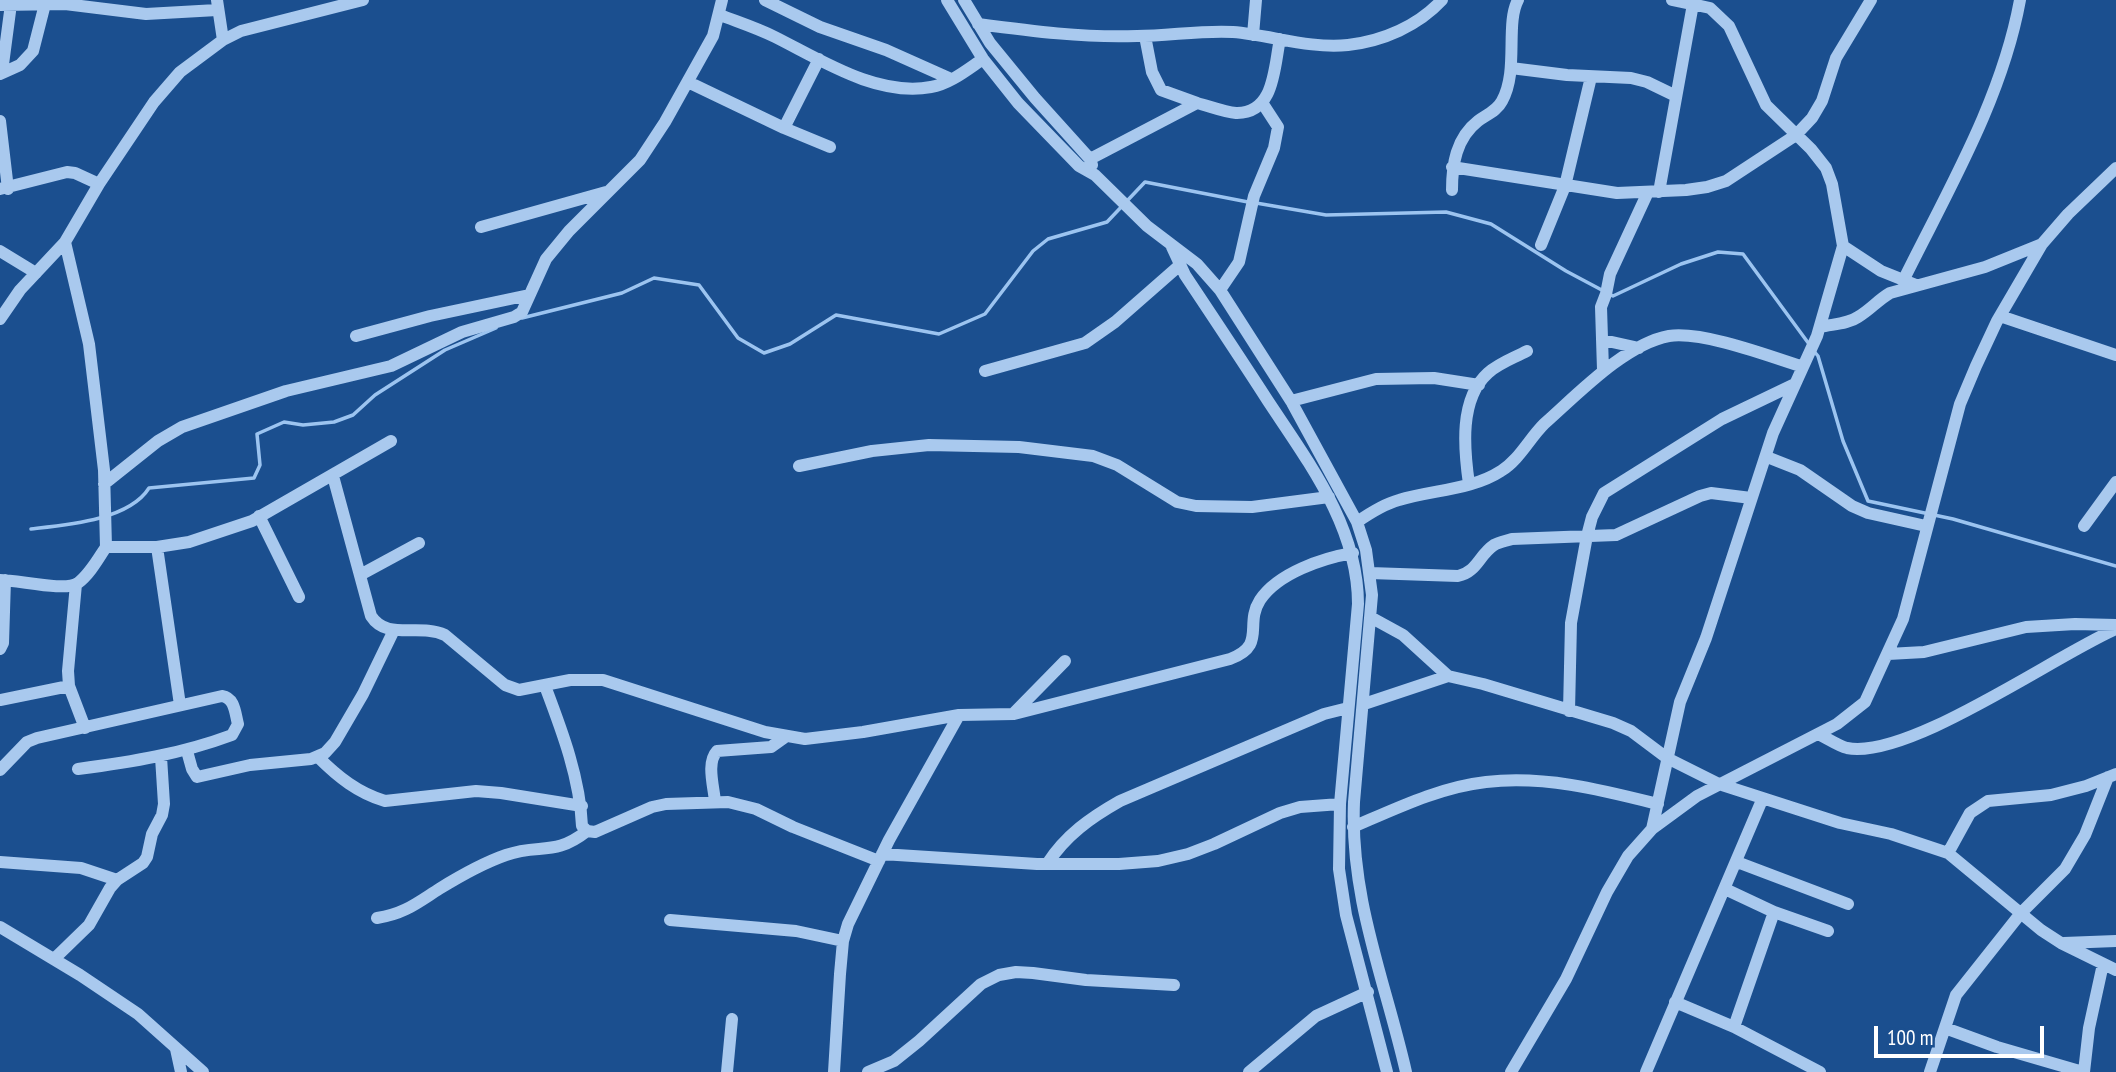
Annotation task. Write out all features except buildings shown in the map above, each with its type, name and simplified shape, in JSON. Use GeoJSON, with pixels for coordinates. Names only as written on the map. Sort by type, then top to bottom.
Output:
{"type":"FeatureCollection","features":[{"type":"Feature","properties":{"kind":"street"},"geometry":{"type":"LineString","coordinates":[[0,319],[20,290],[65,242],[99,184],[154,102],[180,72],[223,40],[241,32],[360,0]]}},
{"type":"Feature","properties":{"kind":"street"},"geometry":{"type":"LineString","coordinates":[[104,484],[158,441],[182,427],[286,391],[391,366],[462,332],[522,313],[546,259],[569,231],[640,160],[713,36],[722,0]]}},
{"type":"Feature","properties":{"kind":"street"},"geometry":{"type":"LineString","coordinates":[[765,0],[820,27],[886,50],[951,79]]}},
{"type":"Feature","properties":{"kind":"street"},"geometry":{"type":"LineString","coordinates":[[947,0],[983,59],[1018,103],[1079,166],[1095,175],[1142,221],[1197,264],[1220,290],[1291,401],[1357,522],[1370,573],[1372,618],[1353,827],[1356,876],[1367,929],[1406,1072]]}},
{"type":"Feature","properties":{"kind":"street"},"geometry":{"type":"LineString","coordinates":[[964,0],[990,43],[1090,159],[1095,175]]}},
{"type":"Feature","properties":{"kind":"street"},"geometry":{"type":"LineString","coordinates":[[1252,35],[1256,0]]}},
{"type":"Feature","properties":{"kind":"street"},"geometry":{"type":"LineString","coordinates":[[978,24],[1051,33],[1145,36],[1200,32],[1252,35],[1311,46],[1349,45],[1386,36],[1415,24],[1442,0]]}},
{"type":"Feature","properties":{"kind":"street"},"geometry":{"type":"LineString","coordinates":[[1452,190],[1452,167],[1464,136],[1476,122],[1493,112],[1502,101],[1511,68],[1513,12],[1518,0]]}},
{"type":"Feature","properties":{"kind":"street"},"geometry":{"type":"LineString","coordinates":[[1452,167],[1617,193],[1707,187],[1726,181],[1796,135],[1812,118],[1822,101],[1836,58],[1871,0]]}},
{"type":"Feature","properties":{"kind":"street"},"geometry":{"type":"LineString","coordinates":[[1910,282],[1984,113],[2001,68],[2020,0]]}},
{"type":"Feature","properties":{"kind":"street"},"geometry":{"type":"LineString","coordinates":[[1603,370],[1601,307],[1610,274],[1653,192],[1676,96],[1684,2],[1710,8],[1729,26],[1766,105],[1811,149],[1826,168],[1832,184],[1843,246],[1819,331],[1773,433],[1706,638],[1680,702],[1652,829]]}},
{"type":"Feature","properties":{"kind":"street"},"geometry":{"type":"LineString","coordinates":[[46,4],[33,51],[20,65],[1,73],[5,4],[46,4],[90,6],[146,14],[217,5],[223,40]]}},
{"type":"Feature","properties":{"kind":"street"},"geometry":{"type":"LineString","coordinates":[[720,15],[771,35],[852,75],[890,86],[933,87],[983,59]]}},
{"type":"Feature","properties":{"kind":"street"},"geometry":{"type":"LineString","coordinates":[[1145,36],[1152,72],[1161,90],[1235,113],[1250,111],[1263,104],[1270,90],[1280,39]]}},
{"type":"Feature","properties":{"kind":"street"},"geometry":{"type":"LineString","coordinates":[[784,128],[819,59]]}},
{"type":"Feature","properties":{"kind":"street"},"geometry":{"type":"LineString","coordinates":[[1511,68],[1591,77],[1631,78],[1647,82],[1676,96]]}},
{"type":"Feature","properties":{"kind":"street"},"geometry":{"type":"LineString","coordinates":[[1541,245],[1565,186],[1591,77]]}},
{"type":"Feature","properties":{"kind":"street"},"geometry":{"type":"LineString","coordinates":[[688,82],[830,147]]}},
{"type":"Feature","properties":{"kind":"street"},"geometry":{"type":"LineString","coordinates":[[1090,159],[1197,103]]}},
{"type":"Feature","properties":{"kind":"street"},"geometry":{"type":"LineString","coordinates":[[1220,290],[1239,262],[1254,196],[1274,148],[1278,127],[1263,104]]}},
{"type":"Feature","properties":{"kind":"street"},"geometry":{"type":"LineString","coordinates":[[0,121],[4,189],[67,172],[99,184]]}},
{"type":"Feature","properties":{"kind":"street"},"geometry":{"type":"LineString","coordinates":[[1511,1072],[1566,979],[1607,892],[1628,856],[1652,829],[1696,796],[1837,724],[1865,702],[1903,619],[1960,404],[2000,316],[2042,244],[2068,214],[2116,168]]}},
{"type":"Feature","properties":{"kind":"street"},"geometry":{"type":"LineString","coordinates":[[481,227],[610,191]]}},
{"type":"Feature","properties":{"kind":"street"},"geometry":{"type":"LineString","coordinates":[[0,649],[3,643],[3,580],[58,587],[76,584],[106,547],[104,484],[89,344],[65,242]]}},
{"type":"Feature","properties":{"kind":"street"},"geometry":{"type":"LineString","coordinates":[[1170,243],[1180,265],[1329,497],[1353,553],[1359,604],[1339,804],[1339,869],[1346,915],[1387,1072]]}},
{"type":"Feature","properties":{"kind":"street"},"geometry":{"type":"LineString","coordinates":[[1819,331],[1852,320],[1877,300],[1910,282],[1985,267],[2042,244]]}},
{"type":"Feature","properties":{"kind":"street"},"geometry":{"type":"LineString","coordinates":[[1843,246],[1881,271],[1910,282]]}},
{"type":"Feature","properties":{"kind":"street"},"geometry":{"type":"LineString","coordinates":[[0,250],[36,273]]}},
{"type":"Feature","properties":{"kind":"street"},"geometry":{"type":"LineString","coordinates":[[985,371],[1085,343],[1115,322],[1180,265]]}},
{"type":"Feature","properties":{"kind":"street"},"geometry":{"type":"LineString","coordinates":[[356,337],[430,316],[530,295]]}},
{"type":"Feature","properties":{"kind":"street"},"geometry":{"type":"LineString","coordinates":[[2000,316],[2116,355]]}},
{"type":"Feature","properties":{"kind":"street"},"geometry":{"type":"LineString","coordinates":[[1357,522],[1398,500],[1490,478],[1503,470],[1537,431],[1603,370],[1639,348],[1662,338],[1683,336],[1805,364]]}},
{"type":"Feature","properties":{"kind":"street"},"geometry":{"type":"LineString","coordinates":[[1603,340],[1639,348]]}},
{"type":"Feature","properties":{"kind":"street"},"geometry":{"type":"LineString","coordinates":[[1469,484],[1465,435],[1470,405],[1479,385],[1495,367],[1527,351]]}},
{"type":"Feature","properties":{"kind":"street"},"geometry":{"type":"LineString","coordinates":[[1291,401],[1376,379],[1434,379],[1479,385]]}},
{"type":"Feature","properties":{"kind":"street"},"geometry":{"type":"LineString","coordinates":[[1569,710],[1571,623],[1587,536],[1598,503],[1614,486],[1722,419],[1796,384]]}},
{"type":"Feature","properties":{"kind":"street"},"geometry":{"type":"LineString","coordinates":[[106,547],[157,547],[189,542],[230,529],[259,516],[391,441]]}},
{"type":"Feature","properties":{"kind":"street"},"geometry":{"type":"LineString","coordinates":[[799,466],[872,451],[929,445],[1019,447],[1093,456],[1116,465],[1177,502],[1196,506],[1252,507],[1329,497]]}},
{"type":"Feature","properties":{"kind":"street"},"geometry":{"type":"LineString","coordinates":[[1767,457],[1800,470],[1852,506],[1868,513],[1928,522]]}},
{"type":"Feature","properties":{"kind":"street"},"geometry":{"type":"LineString","coordinates":[[333,475],[371,616],[377,625],[386,630],[427,629],[445,635],[505,685],[519,690],[570,680],[603,680],[785,737],[805,739],[959,715],[1014,714],[1245,654],[1251,644],[1255,612],[1261,598],[1305,567],[1328,557],[1353,553]]}},
{"type":"Feature","properties":{"kind":"street"},"geometry":{"type":"LineString","coordinates":[[2084,526],[2116,482]]}},
{"type":"Feature","properties":{"kind":"street"},"geometry":{"type":"LineString","coordinates":[[1370,573],[1458,576],[1473,571],[1481,557],[1502,542],[1616,535],[1700,496],[1711,494],[1751,498]]}},
{"type":"Feature","properties":{"kind":"street"},"geometry":{"type":"LineString","coordinates":[[259,516],[299,597]]}},
{"type":"Feature","properties":{"kind":"street"},"geometry":{"type":"LineString","coordinates":[[360,575],[419,543]]}},
{"type":"Feature","properties":{"kind":"street"},"geometry":{"type":"LineString","coordinates":[[157,547],[180,705]]}},
{"type":"Feature","properties":{"kind":"street"},"geometry":{"type":"LineString","coordinates":[[76,584],[69,648],[69,686],[85,728]]}},
{"type":"Feature","properties":{"kind":"street"},"geometry":{"type":"LineString","coordinates":[[1372,618],[1403,635],[1448,676],[1612,723],[1631,732],[1667,758],[1719,784],[1762,800],[1840,823],[1922,842],[1948,853],[2041,930],[2116,970]]}},
{"type":"Feature","properties":{"kind":"street"},"geometry":{"type":"LineString","coordinates":[[1888,654],[1924,652],[2026,627],[2075,624],[2116,627]]}},
{"type":"Feature","properties":{"kind":"street"},"geometry":{"type":"LineString","coordinates":[[1818,734],[1847,748],[1889,745],[1909,738],[1961,713],[2116,627]]}},
{"type":"Feature","properties":{"kind":"street"},"geometry":{"type":"LineString","coordinates":[[187,751],[194,775],[197,776],[250,765],[318,757],[335,742],[363,694],[394,630]]}},
{"type":"Feature","properties":{"kind":"street"},"geometry":{"type":"LineString","coordinates":[[1014,714],[1065,661]]}},
{"type":"Feature","properties":{"kind":"street"},"geometry":{"type":"LineString","coordinates":[[1364,704],[1448,676]]}},
{"type":"Feature","properties":{"kind":"street"},"geometry":{"type":"LineString","coordinates":[[0,700],[69,686]]}},
{"type":"Feature","properties":{"kind":"street"},"geometry":{"type":"LineString","coordinates":[[545,686],[575,774],[583,826],[587,831]]}},
{"type":"Feature","properties":{"kind":"street"},"geometry":{"type":"LineString","coordinates":[[0,770],[27,743],[37,738],[222,696],[228,697],[232,702],[237,724],[232,735],[162,757],[78,769]]}},
{"type":"Feature","properties":{"kind":"street"},"geometry":{"type":"LineString","coordinates":[[1047,864],[1065,841],[1088,819],[1120,801],[1324,715],[1348,708]]}},
{"type":"Feature","properties":{"kind":"street"},"geometry":{"type":"LineString","coordinates":[[834,1072],[844,940],[848,924],[959,715]]}},
{"type":"Feature","properties":{"kind":"street"},"geometry":{"type":"LineString","coordinates":[[715,802],[712,765],[717,751],[763,748],[778,744],[785,737]]}},
{"type":"Feature","properties":{"kind":"street"},"geometry":{"type":"LineString","coordinates":[[54,959],[89,925],[117,880],[144,863],[164,804],[162,757]]}},
{"type":"Feature","properties":{"kind":"street"},"geometry":{"type":"LineString","coordinates":[[318,757],[348,784],[371,797],[385,801],[476,791],[582,806]]}},
{"type":"Feature","properties":{"kind":"street"},"geometry":{"type":"LineString","coordinates":[[1948,853],[1970,813],[1988,801],[2051,795],[2112,776]]}},
{"type":"Feature","properties":{"kind":"street"},"geometry":{"type":"LineString","coordinates":[[1930,1072],[1956,995],[2021,913],[2065,869],[2085,835],[2112,776]]}},
{"type":"Feature","properties":{"kind":"street"},"geometry":{"type":"LineString","coordinates":[[1353,827],[1406,804],[1484,782],[1509,781],[1590,787],[1658,804]]}},
{"type":"Feature","properties":{"kind":"street"},"geometry":{"type":"LineString","coordinates":[[1646,1072],[1762,800]]}},
{"type":"Feature","properties":{"kind":"street"},"geometry":{"type":"LineString","coordinates":[[377,918],[407,911],[452,882],[508,854],[567,845],[587,831],[595,832],[639,812],[666,804],[743,804],[881,858],[1047,864],[1158,861],[1214,844],[1280,813],[1300,807],[1339,804]]}},
{"type":"Feature","properties":{"kind":"street"},"geometry":{"type":"LineString","coordinates":[[0,862],[82,868],[117,880]]}},
{"type":"Feature","properties":{"kind":"street"},"geometry":{"type":"LineString","coordinates":[[1737,862],[1848,904]]}},
{"type":"Feature","properties":{"kind":"street"},"geometry":{"type":"LineString","coordinates":[[1725,889],[1774,912],[1828,931]]}},
{"type":"Feature","properties":{"kind":"street"},"geometry":{"type":"LineString","coordinates":[[1734,1027],[1774,912]]}},
{"type":"Feature","properties":{"kind":"street"},"geometry":{"type":"LineString","coordinates":[[670,920],[796,931],[844,940]]}},
{"type":"Feature","properties":{"kind":"street"},"geometry":{"type":"LineString","coordinates":[[0,927],[138,1014],[203,1072]]}},
{"type":"Feature","properties":{"kind":"street"},"geometry":{"type":"LineString","coordinates":[[2061,943],[2116,941]]}},
{"type":"Feature","properties":{"kind":"street"},"geometry":{"type":"LineString","coordinates":[[1945,1028],[1997,1047],[2084,1072],[2089,1028],[2103,964]]}},
{"type":"Feature","properties":{"kind":"street"},"geometry":{"type":"LineString","coordinates":[[869,1072],[894,1060],[919,1041],[981,984],[999,975],[1016,972],[1086,980],[1174,985]]}},
{"type":"Feature","properties":{"kind":"street"},"geometry":{"type":"LineString","coordinates":[[1249,1072],[1316,1016],[1368,992]]}},
{"type":"Feature","properties":{"kind":"street"},"geometry":{"type":"LineString","coordinates":[[1675,1002],[1734,1027],[1819,1072]]}},
{"type":"Feature","properties":{"kind":"street"},"geometry":{"type":"LineString","coordinates":[[727,1072],[732,1019]]}},
{"type":"Feature","properties":{"kind":"street"},"geometry":{"type":"LineString","coordinates":[[176,1049],[181,1072]]}},
{"type":"Feature","properties":{"kind":"waterway"},"geometry":{"type":"LineString","coordinates":[[522,318],[622,293],[654,278],[699,285],[738,338],[764,353],[790,344],[836,315],[939,334],[985,314],[1033,251],[1048,239],[1107,222],[1145,182],[1248,202]]}},
{"type":"Feature","properties":{"kind":"waterway"},"geometry":{"type":"LineString","coordinates":[[1256,203],[1326,215],[1446,212],[1491,224],[1566,271],[1613,296],[1681,264],[1718,252],[1743,254],[1809,344]]}},
{"type":"Feature","properties":{"kind":"waterway"},"geometry":{"type":"LineString","coordinates":[[31,529],[79,523],[112,514],[140,499],[149,488],[254,478],[260,465],[257,434],[284,422],[303,425],[334,422],[353,415],[375,395],[445,350],[496,328]]}},
{"type":"Feature","properties":{"kind":"waterway"},"geometry":{"type":"LineString","coordinates":[[1813,350],[1818,356],[1843,441],[1868,501],[1953,519],[2116,566]]}}]}
